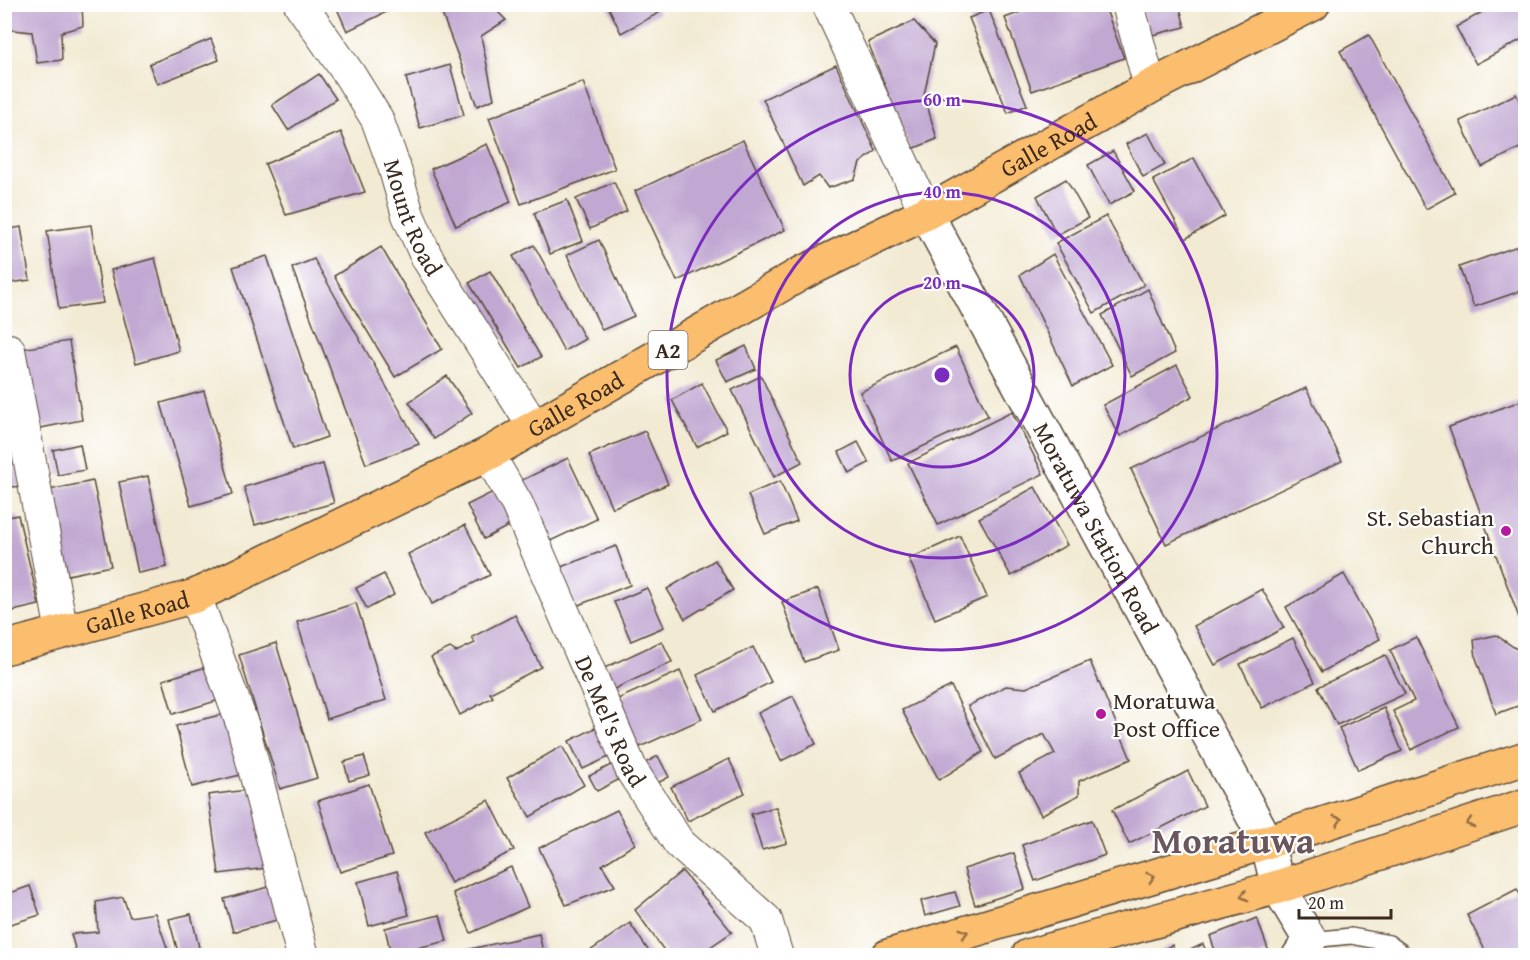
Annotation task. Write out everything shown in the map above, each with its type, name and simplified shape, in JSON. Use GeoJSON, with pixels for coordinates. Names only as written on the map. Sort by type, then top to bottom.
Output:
{"type":"FeatureCollection","features":[{"type":"Feature","properties":{"kind":"main road","name":"Galle Road"},"geometry":{"type":"LineString","coordinates":[[4,648],[195,596],[488,454],[802,273],[926,213],[1150,87],[1313,4]]}},
{"type":"Feature","properties":{"kind":"main road"},"geometry":{"type":"LineString","coordinates":[[888,956],[1267,842],[1526,758]]}},
{"type":"Feature","properties":{"kind":"main road"},"geometry":{"type":"LineString","coordinates":[[1028,956],[1278,887],[1526,805]]}},
{"type":"Feature","properties":{"kind":"street","name":"Mount Road"},"geometry":{"type":"LineString","coordinates":[[300,4],[377,119],[408,215],[426,256],[534,427]]}},
{"type":"Feature","properties":{"kind":"street"},"geometry":{"type":"LineString","coordinates":[[828,4],[926,213]]}},
{"type":"Feature","properties":{"kind":"street"},"geometry":{"type":"LineString","coordinates":[[1128,4],[1150,87]]}},
{"type":"Feature","properties":{"kind":"street","name":"Moratuwa Station Road"},"geometry":{"type":"LineString","coordinates":[[926,213],[1267,842],[1278,887],[1304,948]]}},
{"type":"Feature","properties":{"kind":"street"},"geometry":{"type":"LineString","coordinates":[[9,350],[62,632]]}},
{"type":"Feature","properties":{"kind":"street","name":"De Mel's Road"},"geometry":{"type":"LineString","coordinates":[[488,454],[517,504],[632,771],[680,843],[765,920],[777,956]]}},
{"type":"Feature","properties":{"kind":"street"},"geometry":{"type":"LineString","coordinates":[[195,596],[243,726],[303,956]]}},
{"type":"Feature","properties":{"kind":"lane"},"geometry":{"type":"LineString","coordinates":[[1304,948],[1351,936],[1389,943],[1407,956]]}},
{"type":"Feature","properties":{"kind":"building"},"geometry":{"type":"Polygon","coordinates":[[[4,4],[82,4],[83,26],[61,32],[62,60],[37,63],[32,32],[4,29],[4,4]]]}},
{"type":"Feature","properties":{"kind":"building"},"geometry":{"type":"Polygon","coordinates":[[[335,4],[403,4],[347,31],[335,4]]]}},
{"type":"Feature","properties":{"kind":"building"},"geometry":{"type":"Polygon","coordinates":[[[457,4],[460,9],[496,10],[506,20],[481,36],[494,99],[477,106],[439,6],[457,4]]]}},
{"type":"Feature","properties":{"kind":"building"},"geometry":{"type":"Polygon","coordinates":[[[607,4],[655,4],[659,13],[621,33],[607,4]]]}},
{"type":"Feature","properties":{"kind":"building"},"geometry":{"type":"Polygon","coordinates":[[[1041,4],[1104,4],[1124,58],[1032,91],[1005,18],[1041,4]]]}},
{"type":"Feature","properties":{"kind":"building"},"geometry":{"type":"Polygon","coordinates":[[[1140,4],[1179,4],[1185,27],[1148,36],[1140,4]]]}},
{"type":"Feature","properties":{"kind":"building"},"geometry":{"type":"Polygon","coordinates":[[[1496,4],[1526,4],[1526,37],[1476,64],[1456,27],[1496,4]]]}},
{"type":"Feature","properties":{"kind":"building"},"geometry":{"type":"Polygon","coordinates":[[[989,10],[1027,105],[1008,113],[969,18],[989,10]]]}},
{"type":"Feature","properties":{"kind":"building"},"geometry":{"type":"Polygon","coordinates":[[[914,21],[935,44],[924,95],[937,139],[910,150],[868,42],[914,21]]]}},
{"type":"Feature","properties":{"kind":"building"},"geometry":{"type":"Polygon","coordinates":[[[1369,35],[1455,193],[1426,209],[1340,51],[1369,35]]]}},
{"type":"Feature","properties":{"kind":"building"},"geometry":{"type":"Polygon","coordinates":[[[211,39],[219,60],[157,84],[149,64],[211,39]]]}},
{"type":"Feature","properties":{"kind":"building"},"geometry":{"type":"Polygon","coordinates":[[[450,65],[464,115],[420,128],[406,78],[450,65]]]}},
{"type":"Feature","properties":{"kind":"building"},"geometry":{"type":"Polygon","coordinates":[[[836,65],[876,151],[860,163],[855,179],[828,188],[819,176],[803,186],[763,99],[836,65]]]}},
{"type":"Feature","properties":{"kind":"building"},"geometry":{"type":"Polygon","coordinates":[[[319,74],[336,99],[288,130],[272,105],[319,74]]]}},
{"type":"Feature","properties":{"kind":"building"},"geometry":{"type":"Polygon","coordinates":[[[583,82],[615,169],[521,204],[489,118],[583,82]]]}},
{"type":"Feature","properties":{"kind":"building"},"geometry":{"type":"Polygon","coordinates":[[[1516,94],[1526,114],[1526,145],[1482,167],[1460,121],[1516,94]]]}},
{"type":"Feature","properties":{"kind":"building"},"geometry":{"type":"Polygon","coordinates":[[[341,132],[365,192],[286,215],[265,164],[341,132]]]}},
{"type":"Feature","properties":{"kind":"building"},"geometry":{"type":"Polygon","coordinates":[[[1148,133],[1165,165],[1143,177],[1126,144],[1148,133]]]}},
{"type":"Feature","properties":{"kind":"building"},"geometry":{"type":"Polygon","coordinates":[[[743,140],[785,230],[677,281],[635,191],[743,140]]]}},
{"type":"Feature","properties":{"kind":"building"},"geometry":{"type":"Polygon","coordinates":[[[487,144],[511,202],[456,226],[431,169],[487,144]]]}},
{"type":"Feature","properties":{"kind":"building"},"geometry":{"type":"Polygon","coordinates":[[[1113,151],[1135,191],[1109,205],[1088,165],[1113,151]]]}},
{"type":"Feature","properties":{"kind":"building"},"geometry":{"type":"Polygon","coordinates":[[[1194,158],[1225,216],[1185,239],[1153,180],[1194,158]]]}},
{"type":"Feature","properties":{"kind":"building"},"geometry":{"type":"Polygon","coordinates":[[[1066,179],[1088,218],[1057,235],[1037,196],[1066,179]]]}},
{"type":"Feature","properties":{"kind":"building"},"geometry":{"type":"Polygon","coordinates":[[[614,182],[627,211],[590,229],[576,199],[614,182]]]}},
{"type":"Feature","properties":{"kind":"building"},"geometry":{"type":"Polygon","coordinates":[[[567,200],[583,241],[550,254],[534,213],[567,200]]]}},
{"type":"Feature","properties":{"kind":"building"},"geometry":{"type":"Polygon","coordinates":[[[1106,216],[1144,285],[1094,313],[1056,243],[1106,216]]]}},
{"type":"Feature","properties":{"kind":"building"},"geometry":{"type":"Polygon","coordinates":[[[91,225],[103,303],[59,309],[47,231],[91,225]]]}},
{"type":"Feature","properties":{"kind":"building"},"geometry":{"type":"Polygon","coordinates":[[[21,227],[30,280],[4,284],[4,230],[21,227]]]}},
{"type":"Feature","properties":{"kind":"building"},"geometry":{"type":"Polygon","coordinates":[[[599,240],[634,316],[602,330],[567,255],[599,240]]]}},
{"type":"Feature","properties":{"kind":"building"},"geometry":{"type":"Polygon","coordinates":[[[1526,243],[1526,289],[1474,307],[1459,267],[1526,243]]]}},
{"type":"Feature","properties":{"kind":"building"},"geometry":{"type":"Polygon","coordinates":[[[534,245],[585,339],[564,351],[513,256],[534,245]]]}},
{"type":"Feature","properties":{"kind":"building"},"geometry":{"type":"Polygon","coordinates":[[[381,247],[442,349],[395,377],[334,276],[381,247]]]}},
{"type":"Feature","properties":{"kind":"building"},"geometry":{"type":"Polygon","coordinates":[[[1053,254],[1112,365],[1073,386],[1020,275],[1053,254]]]}},
{"type":"Feature","properties":{"kind":"building"},"geometry":{"type":"Polygon","coordinates":[[[267,256],[327,437],[293,449],[233,267],[267,256]]]}},
{"type":"Feature","properties":{"kind":"building"},"geometry":{"type":"Polygon","coordinates":[[[155,258],[179,351],[136,363],[111,270],[155,258]]]}},
{"type":"Feature","properties":{"kind":"building"},"geometry":{"type":"Polygon","coordinates":[[[314,259],[419,444],[366,464],[292,268],[314,259]]]}},
{"type":"Feature","properties":{"kind":"building"},"geometry":{"type":"Polygon","coordinates":[[[490,271],[541,357],[521,368],[469,283],[490,271]]]}},
{"type":"Feature","properties":{"kind":"building"},"geometry":{"type":"Polygon","coordinates":[[[1148,289],[1175,353],[1132,376],[1102,315],[1148,289]]]}},
{"type":"Feature","properties":{"kind":"building"},"geometry":{"type":"Polygon","coordinates":[[[69,341],[82,420],[35,429],[21,349],[69,341]]]}},
{"type":"Feature","properties":{"kind":"building"},"geometry":{"type":"Polygon","coordinates":[[[746,346],[756,369],[727,382],[716,360],[746,346]]]}},
{"type":"Feature","properties":{"kind":"building"},"geometry":{"type":"Polygon","coordinates":[[[956,347],[988,416],[892,461],[860,392],[956,347]]]}},
{"type":"Feature","properties":{"kind":"building"},"geometry":{"type":"Polygon","coordinates":[[[1177,365],[1193,396],[1120,436],[1103,405],[1177,365]]]}},
{"type":"Feature","properties":{"kind":"building"},"geometry":{"type":"Polygon","coordinates":[[[447,376],[472,413],[434,439],[409,402],[447,376]]]}},
{"type":"Feature","properties":{"kind":"building"},"geometry":{"type":"Polygon","coordinates":[[[761,376],[802,462],[774,477],[732,390],[761,376]]]}},
{"type":"Feature","properties":{"kind":"building"},"geometry":{"type":"Polygon","coordinates":[[[702,383],[727,431],[697,447],[672,400],[702,383]]]}},
{"type":"Feature","properties":{"kind":"building"},"geometry":{"type":"Polygon","coordinates":[[[1306,388],[1342,461],[1166,544],[1131,469],[1306,388]]]}},
{"type":"Feature","properties":{"kind":"building"},"geometry":{"type":"Polygon","coordinates":[[[204,391],[233,494],[191,506],[161,403],[204,391]]]}},
{"type":"Feature","properties":{"kind":"building","name":"St. Sebastian Church"},"geometry":{"type":"Polygon","coordinates":[[[1526,399],[1526,634],[1525,634],[1449,427],[1526,399]]]}},
{"type":"Feature","properties":{"kind":"building"},"geometry":{"type":"Polygon","coordinates":[[[4,404],[21,486],[4,488],[4,404]]]}},
{"type":"Feature","properties":{"kind":"building"},"geometry":{"type":"Polygon","coordinates":[[[1012,412],[1043,474],[938,525],[908,463],[1012,412]]]}},
{"type":"Feature","properties":{"kind":"building"},"geometry":{"type":"Polygon","coordinates":[[[645,431],[668,484],[612,508],[589,455],[645,431]]]}},
{"type":"Feature","properties":{"kind":"building"},"geometry":{"type":"Polygon","coordinates":[[[858,442],[869,463],[849,473],[839,452],[858,442]]]}},
{"type":"Feature","properties":{"kind":"building"},"geometry":{"type":"Polygon","coordinates":[[[80,444],[85,470],[58,475],[53,450],[80,444]]]}},
{"type":"Feature","properties":{"kind":"building"},"geometry":{"type":"Polygon","coordinates":[[[568,458],[597,519],[546,543],[518,482],[568,458]]]}},
{"type":"Feature","properties":{"kind":"building"},"geometry":{"type":"Polygon","coordinates":[[[323,464],[334,503],[255,525],[244,487],[323,464]]]}},
{"type":"Feature","properties":{"kind":"building"},"geometry":{"type":"Polygon","coordinates":[[[148,476],[167,567],[138,573],[119,482],[148,476]]]}},
{"type":"Feature","properties":{"kind":"building"},"geometry":{"type":"Polygon","coordinates":[[[93,481],[111,566],[68,575],[49,490],[93,481]]]}},
{"type":"Feature","properties":{"kind":"building"},"geometry":{"type":"Polygon","coordinates":[[[780,481],[797,521],[765,534],[748,495],[780,481]]]}},
{"type":"Feature","properties":{"kind":"building"},"geometry":{"type":"Polygon","coordinates":[[[1035,487],[1067,545],[1011,576],[979,518],[1035,487]]]}},
{"type":"Feature","properties":{"kind":"building"},"geometry":{"type":"Polygon","coordinates":[[[497,490],[514,523],[484,539],[467,505],[497,490]]]}},
{"type":"Feature","properties":{"kind":"building"},"geometry":{"type":"Polygon","coordinates":[[[18,515],[39,605],[4,613],[4,518],[18,515]]]}},
{"type":"Feature","properties":{"kind":"building"},"geometry":{"type":"Polygon","coordinates":[[[465,525],[490,575],[432,604],[408,554],[465,525]]]}},
{"type":"Feature","properties":{"kind":"building"},"geometry":{"type":"Polygon","coordinates":[[[960,536],[987,597],[935,619],[909,559],[960,536]]]}},
{"type":"Feature","properties":{"kind":"building"},"geometry":{"type":"Polygon","coordinates":[[[616,546],[630,585],[576,606],[561,567],[616,546]]]}},
{"type":"Feature","properties":{"kind":"building"},"geometry":{"type":"Polygon","coordinates":[[[715,560],[733,590],[685,619],[667,589],[715,560]]]}},
{"type":"Feature","properties":{"kind":"building"},"geometry":{"type":"Polygon","coordinates":[[[384,574],[394,595],[367,609],[356,588],[384,574]]]}},
{"type":"Feature","properties":{"kind":"building"},"geometry":{"type":"Polygon","coordinates":[[[1344,574],[1380,639],[1322,672],[1286,607],[1344,574]]]}},
{"type":"Feature","properties":{"kind":"building"},"geometry":{"type":"Polygon","coordinates":[[[647,588],[664,627],[631,641],[614,602],[647,588]]]}},
{"type":"Feature","properties":{"kind":"building"},"geometry":{"type":"Polygon","coordinates":[[[818,589],[839,650],[804,662],[782,602],[818,589]]]}},
{"type":"Feature","properties":{"kind":"building"},"geometry":{"type":"Polygon","coordinates":[[[1262,589],[1284,628],[1215,665],[1194,626],[1262,589]]]}},
{"type":"Feature","properties":{"kind":"building"},"geometry":{"type":"Polygon","coordinates":[[[356,603],[386,700],[327,719],[297,622],[356,603]]]}},
{"type":"Feature","properties":{"kind":"building"},"geometry":{"type":"Polygon","coordinates":[[[515,615],[541,667],[490,693],[493,697],[460,715],[431,657],[450,648],[456,652],[475,643],[472,637],[515,615]]]}},
{"type":"Feature","properties":{"kind":"building"},"geometry":{"type":"Polygon","coordinates":[[[1496,635],[1515,648],[1526,651],[1526,703],[1496,714],[1476,658],[1474,640],[1496,635]]]}},
{"type":"Feature","properties":{"kind":"building"},"geometry":{"type":"Polygon","coordinates":[[[1416,637],[1459,727],[1411,750],[1393,711],[1414,701],[1390,650],[1416,637]]]}},
{"type":"Feature","properties":{"kind":"building"},"geometry":{"type":"Polygon","coordinates":[[[1293,638],[1315,682],[1262,708],[1240,664],[1293,638]]]}},
{"type":"Feature","properties":{"kind":"building"},"geometry":{"type":"Polygon","coordinates":[[[662,641],[672,662],[610,691],[600,670],[662,641]]]}},
{"type":"Feature","properties":{"kind":"building"},"geometry":{"type":"Polygon","coordinates":[[[276,643],[317,778],[280,789],[239,655],[276,643]]]}},
{"type":"Feature","properties":{"kind":"building"},"geometry":{"type":"Polygon","coordinates":[[[753,647],[771,682],[715,711],[697,675],[753,647]]]}},
{"type":"Feature","properties":{"kind":"building"},"geometry":{"type":"Polygon","coordinates":[[[1385,655],[1405,694],[1337,725],[1318,687],[1385,655]]]}},
{"type":"Feature","properties":{"kind":"building"},"geometry":{"type":"Polygon","coordinates":[[[1090,661],[1131,759],[1079,781],[1079,795],[1041,815],[1019,773],[1055,754],[1044,734],[995,759],[968,706],[1006,686],[1026,688],[1090,661]]]}},
{"type":"Feature","properties":{"kind":"building"},"geometry":{"type":"Polygon","coordinates":[[[216,664],[226,698],[173,714],[163,680],[216,664]]]}},
{"type":"Feature","properties":{"kind":"building"},"geometry":{"type":"Polygon","coordinates":[[[680,671],[702,719],[633,750],[611,702],[680,671]]]}},
{"type":"Feature","properties":{"kind":"building"},"geometry":{"type":"Polygon","coordinates":[[[951,686],[983,752],[939,780],[902,710],[951,686]]]}},
{"type":"Feature","properties":{"kind":"building"},"geometry":{"type":"Polygon","coordinates":[[[793,696],[816,744],[781,761],[758,713],[793,696]]]}},
{"type":"Feature","properties":{"kind":"building"},"geometry":{"type":"Polygon","coordinates":[[[1384,708],[1402,751],[1358,770],[1339,728],[1384,708]]]}},
{"type":"Feature","properties":{"kind":"building"},"geometry":{"type":"Polygon","coordinates":[[[228,713],[244,774],[192,787],[176,726],[228,713]]]}},
{"type":"Feature","properties":{"kind":"building"},"geometry":{"type":"Polygon","coordinates":[[[597,727],[611,756],[583,769],[569,741],[597,727]]]}},
{"type":"Feature","properties":{"kind":"building"},"geometry":{"type":"Polygon","coordinates":[[[562,746],[584,785],[530,817],[507,778],[562,746]]]}},
{"type":"Feature","properties":{"kind":"building"},"geometry":{"type":"Polygon","coordinates":[[[364,756],[370,775],[349,781],[344,762],[364,756]]]}},
{"type":"Feature","properties":{"kind":"building"},"geometry":{"type":"Polygon","coordinates":[[[658,756],[669,777],[654,785],[643,764],[658,756]]]}},
{"type":"Feature","properties":{"kind":"building"},"geometry":{"type":"Polygon","coordinates":[[[729,759],[745,793],[688,821],[671,787],[729,759]]]}},
{"type":"Feature","properties":{"kind":"building"},"geometry":{"type":"Polygon","coordinates":[[[615,763],[622,778],[597,791],[589,776],[615,763]]]}},
{"type":"Feature","properties":{"kind":"building"},"geometry":{"type":"Polygon","coordinates":[[[1188,771],[1205,806],[1129,844],[1112,810],[1188,771]]]}},
{"type":"Feature","properties":{"kind":"building"},"geometry":{"type":"Polygon","coordinates":[[[369,784],[392,856],[340,872],[318,801],[369,784]]]}},
{"type":"Feature","properties":{"kind":"building"},"geometry":{"type":"Polygon","coordinates":[[[255,789],[266,868],[219,874],[208,795],[255,789]]]}},
{"type":"Feature","properties":{"kind":"building"},"geometry":{"type":"Polygon","coordinates":[[[489,800],[514,850],[451,883],[425,832],[489,800]]]}},
{"type":"Feature","properties":{"kind":"building"},"geometry":{"type":"Polygon","coordinates":[[[776,807],[787,843],[762,850],[751,814],[776,807]]]}},
{"type":"Feature","properties":{"kind":"building"},"geometry":{"type":"Polygon","coordinates":[[[617,810],[635,844],[602,865],[615,886],[566,905],[539,848],[617,810]]]}},
{"type":"Feature","properties":{"kind":"building"},"geometry":{"type":"Polygon","coordinates":[[[1092,820],[1105,855],[1035,881],[1022,845],[1092,820]]]}},
{"type":"Feature","properties":{"kind":"building"},"geometry":{"type":"Polygon","coordinates":[[[1014,853],[1025,889],[975,905],[964,869],[1014,853]]]}},
{"type":"Feature","properties":{"kind":"building"},"geometry":{"type":"Polygon","coordinates":[[[511,867],[528,907],[471,933],[453,893],[511,867]]]}},
{"type":"Feature","properties":{"kind":"building"},"geometry":{"type":"Polygon","coordinates":[[[397,871],[409,915],[369,926],[358,882],[397,871]]]}},
{"type":"Feature","properties":{"kind":"building"},"geometry":{"type":"Polygon","coordinates":[[[682,871],[732,932],[697,956],[668,956],[635,910],[682,871]]]}},
{"type":"Feature","properties":{"kind":"building"},"geometry":{"type":"Polygon","coordinates":[[[276,885],[284,918],[233,932],[224,899],[276,885]]]}},
{"type":"Feature","properties":{"kind":"building"},"geometry":{"type":"Polygon","coordinates":[[[30,886],[40,915],[4,926],[4,895],[30,886]]]}},
{"type":"Feature","properties":{"kind":"building"},"geometry":{"type":"Polygon","coordinates":[[[1517,889],[1526,905],[1526,956],[1488,956],[1467,915],[1517,889]]]}},
{"type":"Feature","properties":{"kind":"building"},"geometry":{"type":"Polygon","coordinates":[[[955,892],[960,906],[925,916],[921,901],[955,892]]]}},
{"type":"Feature","properties":{"kind":"building"},"geometry":{"type":"Polygon","coordinates":[[[123,897],[130,917],[155,913],[170,956],[77,956],[71,934],[98,932],[96,902],[123,897]]]}},
{"type":"Feature","properties":{"kind":"building"},"geometry":{"type":"Polygon","coordinates":[[[191,914],[201,956],[179,956],[169,919],[191,914]]]}},
{"type":"Feature","properties":{"kind":"building"},"geometry":{"type":"Polygon","coordinates":[[[440,915],[447,941],[391,954],[385,928],[440,915]]]}},
{"type":"Feature","properties":{"kind":"building"},"geometry":{"type":"Polygon","coordinates":[[[1257,918],[1269,952],[1259,956],[1217,956],[1210,936],[1257,918]]]}},
{"type":"Feature","properties":{"kind":"building"},"geometry":{"type":"Polygon","coordinates":[[[630,923],[652,956],[583,956],[630,923]]]}},
{"type":"Feature","properties":{"kind":"building"},"geometry":{"type":"Polygon","coordinates":[[[539,934],[544,956],[443,955],[539,934]]]}},
{"type":"Feature","properties":{"kind":"building"},"geometry":{"type":"Polygon","coordinates":[[[1203,944],[1208,956],[1188,956],[1186,952],[1203,944]]]}},
{"type":"Feature","properties":{"kind":"building"},"geometry":{"type":"Polygon","coordinates":[[[1172,945],[1177,956],[1150,956],[1172,945]]]}},
{"type":"Feature","properties":{"kind":"place","name":"St. Sebastian Church"},"geometry":{"type":"Point","coordinates":[1506,531]}},
{"type":"Feature","properties":{"kind":"place","name":"Moratuwa Post Office"},"geometry":{"type":"Point","coordinates":[1101,714]}},
{"type":"Feature","properties":{"kind":"district","name":"Moratuwa"},"geometry":{"type":"Point","coordinates":[1233,839]}}]}
